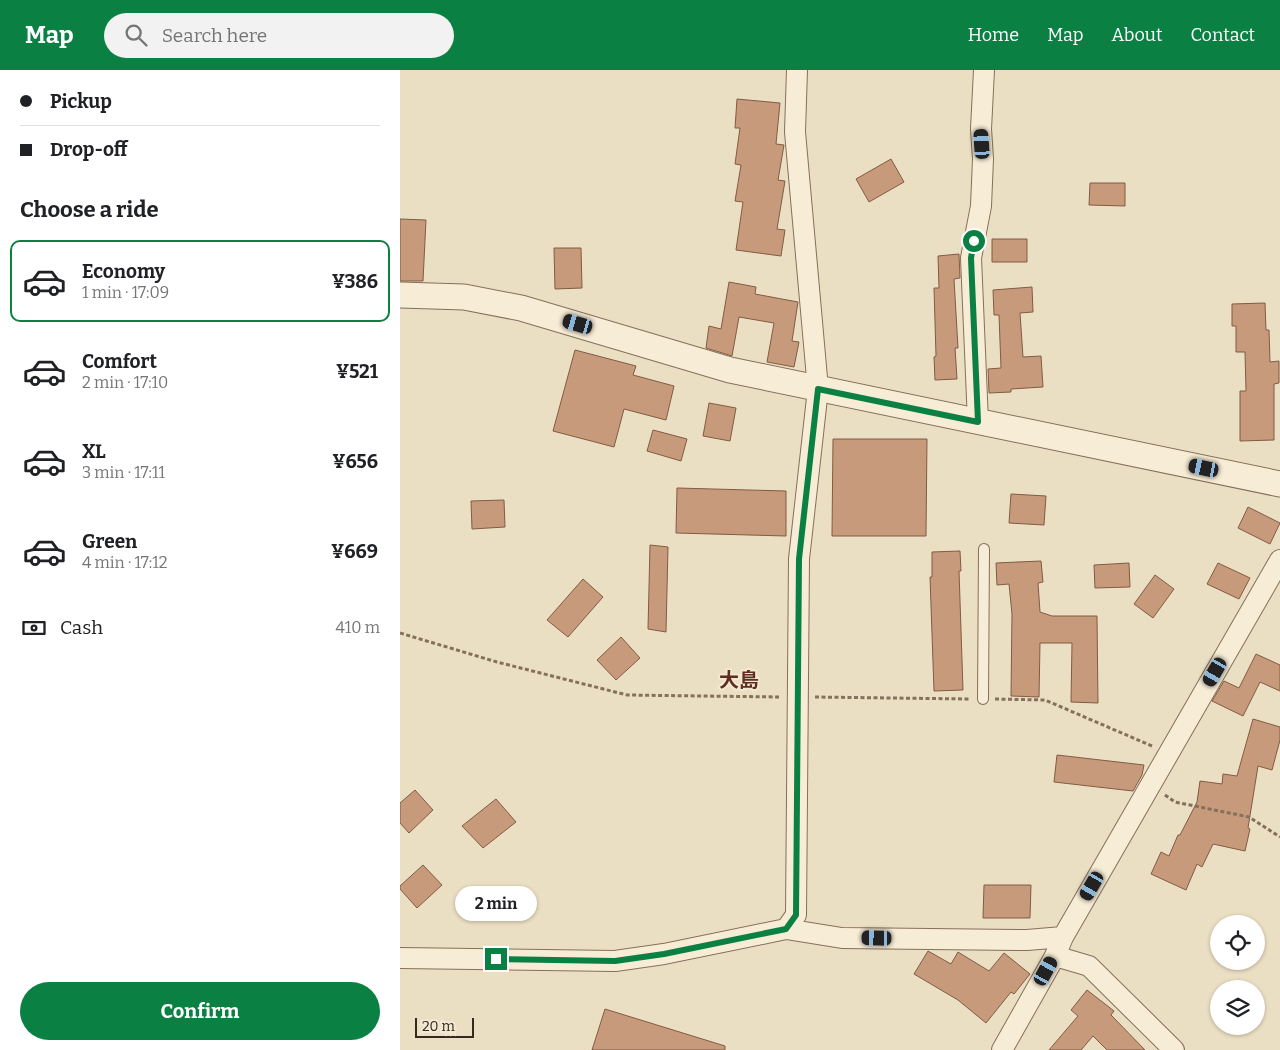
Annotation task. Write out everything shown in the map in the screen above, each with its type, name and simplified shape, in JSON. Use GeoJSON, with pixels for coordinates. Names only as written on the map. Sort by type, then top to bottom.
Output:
{"type":"FeatureCollection","features":[{"type":"Feature","properties":{"kind":"street"},"geometry":{"type":"LineString","coordinates":[[786,929],[796,915],[799,559],[818,389],[796,132],[797,70]]}},
{"type":"Feature","properties":{"kind":"street"},"geometry":{"type":"LineString","coordinates":[[978,422],[971,258],[981,206],[983,159],[981,129],[984,70]]}},
{"type":"Feature","properties":{"kind":"street"},"geometry":{"type":"LineString","coordinates":[[400,295],[464,297],[521,308],[730,370],[1280,484]]}},
{"type":"Feature","properties":{"kind":"street"},"geometry":{"type":"LineString","coordinates":[[1002,1050],[1055,956],[1063,937],[1280,560]]}},
{"type":"Feature","properties":{"kind":"street"},"geometry":{"type":"LineString","coordinates":[[400,958],[615,961],[664,954],[786,929],[842,938],[1027,940],[1063,937]]}},
{"type":"Feature","properties":{"kind":"street"},"geometry":{"type":"LineString","coordinates":[[1055,956],[1089,966],[1174,1050]]}},
{"type":"Feature","properties":{"kind":"lane"},"geometry":{"type":"LineString","coordinates":[[983,699],[984,549]]}},
{"type":"Feature","properties":{"kind":"path"},"geometry":{"type":"LineString","coordinates":[[1151,784],[1175,802],[1249,817],[1280,837]]}},
{"type":"Feature","properties":{"kind":"building"},"geometry":{"type":"Polygon","coordinates":[[[737,99],[780,103],[776,144],[784,145],[778,180],[785,181],[777,229],[785,230],[781,256],[736,250],[743,202],[735,201],[741,165],[735,164],[740,128],[735,128],[737,99]]]}},
{"type":"Feature","properties":{"kind":"building"},"geometry":{"type":"Polygon","coordinates":[[[891,159],[904,182],[869,202],[856,179],[891,159]]]}},
{"type":"Feature","properties":{"kind":"building"},"geometry":{"type":"Polygon","coordinates":[[[1090,183],[1125,183],[1125,206],[1089,205],[1090,183]]]}},
{"type":"Feature","properties":{"kind":"building"},"geometry":{"type":"Polygon","coordinates":[[[400,219],[426,220],[423,281],[400,281],[400,219]]]}},
{"type":"Feature","properties":{"kind":"building"},"geometry":{"type":"Polygon","coordinates":[[[992,239],[1027,239],[1027,262],[992,262],[992,239]]]}},
{"type":"Feature","properties":{"kind":"building"},"geometry":{"type":"Polygon","coordinates":[[[554,248],[581,248],[582,288],[555,289],[554,248]]]}},
{"type":"Feature","properties":{"kind":"building"},"geometry":{"type":"Polygon","coordinates":[[[959,254],[960,278],[954,279],[958,348],[955,348],[957,379],[935,380],[934,288],[939,288],[938,256],[959,254]]]}},
{"type":"Feature","properties":{"kind":"building"},"geometry":{"type":"Polygon","coordinates":[[[729,282],[756,287],[755,294],[798,302],[792,341],[799,342],[794,367],[767,362],[774,323],[739,317],[732,356],[706,348],[709,326],[721,329],[729,282]]]}},
{"type":"Feature","properties":{"kind":"building"},"geometry":{"type":"Polygon","coordinates":[[[1032,287],[1033,312],[1020,313],[1023,357],[1041,356],[1043,387],[1011,389],[1011,392],[989,393],[988,369],[1001,368],[999,315],[994,315],[993,290],[1032,287]]]}},
{"type":"Feature","properties":{"kind":"building"},"geometry":{"type":"Polygon","coordinates":[[[1265,303],[1266,330],[1269,330],[1270,362],[1279,361],[1279,383],[1274,384],[1274,440],[1240,441],[1240,391],[1246,391],[1245,352],[1236,352],[1236,326],[1232,326],[1232,304],[1265,303]]]}},
{"type":"Feature","properties":{"kind":"building"},"geometry":{"type":"Polygon","coordinates":[[[575,350],[636,366],[633,375],[674,386],[666,420],[624,409],[614,447],[553,431],[575,350]]]}},
{"type":"Feature","properties":{"kind":"building"},"geometry":{"type":"Polygon","coordinates":[[[709,403],[736,408],[730,441],[703,436],[709,403]]]}},
{"type":"Feature","properties":{"kind":"building"},"geometry":{"type":"Polygon","coordinates":[[[653,430],[687,439],[681,461],[647,451],[653,430]]]}},
{"type":"Feature","properties":{"kind":"building"},"geometry":{"type":"Polygon","coordinates":[[[833,439],[927,439],[926,536],[832,536],[833,439]]]}},
{"type":"Feature","properties":{"kind":"building"},"geometry":{"type":"Polygon","coordinates":[[[677,488],[786,491],[786,536],[676,533],[677,488]]]}},
{"type":"Feature","properties":{"kind":"building"},"geometry":{"type":"Polygon","coordinates":[[[1011,494],[1046,496],[1044,525],[1009,523],[1011,494]]]}},
{"type":"Feature","properties":{"kind":"building"},"geometry":{"type":"Polygon","coordinates":[[[504,500],[505,527],[472,529],[471,501],[504,500]]]}},
{"type":"Feature","properties":{"kind":"building"},"geometry":{"type":"Polygon","coordinates":[[[1248,507],[1280,523],[1270,544],[1238,528],[1248,507]]]}},
{"type":"Feature","properties":{"kind":"building"},"geometry":{"type":"Polygon","coordinates":[[[650,545],[668,547],[666,632],[648,629],[650,545]]]}},
{"type":"Feature","properties":{"kind":"building"},"geometry":{"type":"Polygon","coordinates":[[[960,551],[963,690],[934,691],[930,577],[932,577],[932,552],[960,551]]]}},
{"type":"Feature","properties":{"kind":"building"},"geometry":{"type":"Polygon","coordinates":[[[1041,561],[1043,582],[1038,583],[1040,612],[1052,616],[1097,616],[1098,703],[1071,702],[1072,643],[1040,643],[1039,697],[1011,696],[1012,614],[1009,584],[997,585],[996,563],[1041,561]]]}},
{"type":"Feature","properties":{"kind":"building"},"geometry":{"type":"Polygon","coordinates":[[[1129,563],[1130,587],[1095,588],[1094,565],[1129,563]]]}},
{"type":"Feature","properties":{"kind":"building"},"geometry":{"type":"Polygon","coordinates":[[[1218,563],[1250,578],[1239,599],[1207,584],[1218,563]]]}},
{"type":"Feature","properties":{"kind":"building"},"geometry":{"type":"Polygon","coordinates":[[[1155,575],[1174,589],[1153,618],[1134,604],[1155,575]]]}},
{"type":"Feature","properties":{"kind":"building"},"geometry":{"type":"Polygon","coordinates":[[[583,579],[603,597],[568,637],[547,620],[583,579]]]}},
{"type":"Feature","properties":{"kind":"building"},"geometry":{"type":"Polygon","coordinates":[[[621,637],[640,658],[616,680],[597,660],[621,637]]]}},
{"type":"Feature","properties":{"kind":"building"},"geometry":{"type":"Polygon","coordinates":[[[1256,654],[1280,665],[1280,691],[1260,682],[1243,716],[1212,701],[1224,681],[1239,688],[1256,654]]]}},
{"type":"Feature","properties":{"kind":"building"},"geometry":{"type":"Polygon","coordinates":[[[1253,719],[1280,727],[1280,740],[1272,770],[1258,766],[1248,828],[1250,829],[1245,851],[1213,844],[1202,867],[1197,864],[1186,890],[1151,874],[1161,852],[1169,856],[1178,835],[1180,835],[1197,802],[1200,781],[1222,784],[1223,774],[1237,776],[1253,719]]]}},
{"type":"Feature","properties":{"kind":"building"},"geometry":{"type":"Polygon","coordinates":[[[1057,755],[1144,765],[1142,775],[1133,791],[1054,782],[1057,755]]]}},
{"type":"Feature","properties":{"kind":"building"},"geometry":{"type":"Polygon","coordinates":[[[415,790],[433,810],[409,833],[400,823],[400,803],[415,790]]]}},
{"type":"Feature","properties":{"kind":"building"},"geometry":{"type":"Polygon","coordinates":[[[496,799],[516,822],[483,848],[462,826],[496,799]]]}},
{"type":"Feature","properties":{"kind":"building"},"geometry":{"type":"Polygon","coordinates":[[[423,865],[442,885],[417,908],[400,889],[400,886],[423,865]]]}},
{"type":"Feature","properties":{"kind":"building"},"geometry":{"type":"Polygon","coordinates":[[[984,885],[1031,885],[1030,918],[983,918],[984,885]]]}},
{"type":"Feature","properties":{"kind":"building"},"geometry":{"type":"Polygon","coordinates":[[[928,951],[951,964],[958,952],[989,971],[1004,953],[1030,974],[1014,994],[1011,992],[986,1023],[958,1000],[914,974],[928,951]]]}},
{"type":"Feature","properties":{"kind":"building"},"geometry":{"type":"Polygon","coordinates":[[[1087,990],[1114,1011],[1111,1015],[1145,1050],[1107,1050],[1093,1036],[1081,1050],[1049,1050],[1078,1016],[1071,1010],[1087,990]]]}},
{"type":"Feature","properties":{"kind":"building"},"geometry":{"type":"Polygon","coordinates":[[[605,1009],[725,1046],[725,1050],[592,1050],[605,1009]]]}},
{"type":"Feature","properties":{"kind":"district","name":"大島"},"geometry":{"type":"Point","coordinates":[739,680]}},
{"type":"Feature","properties":{"kind":"route"},"geometry":{"type":"LineString","coordinates":[[496,959],[615,961],[664,954],[786,929],[796,915],[799,559],[818,389],[978,422],[971,258],[974,241]]}}]}
